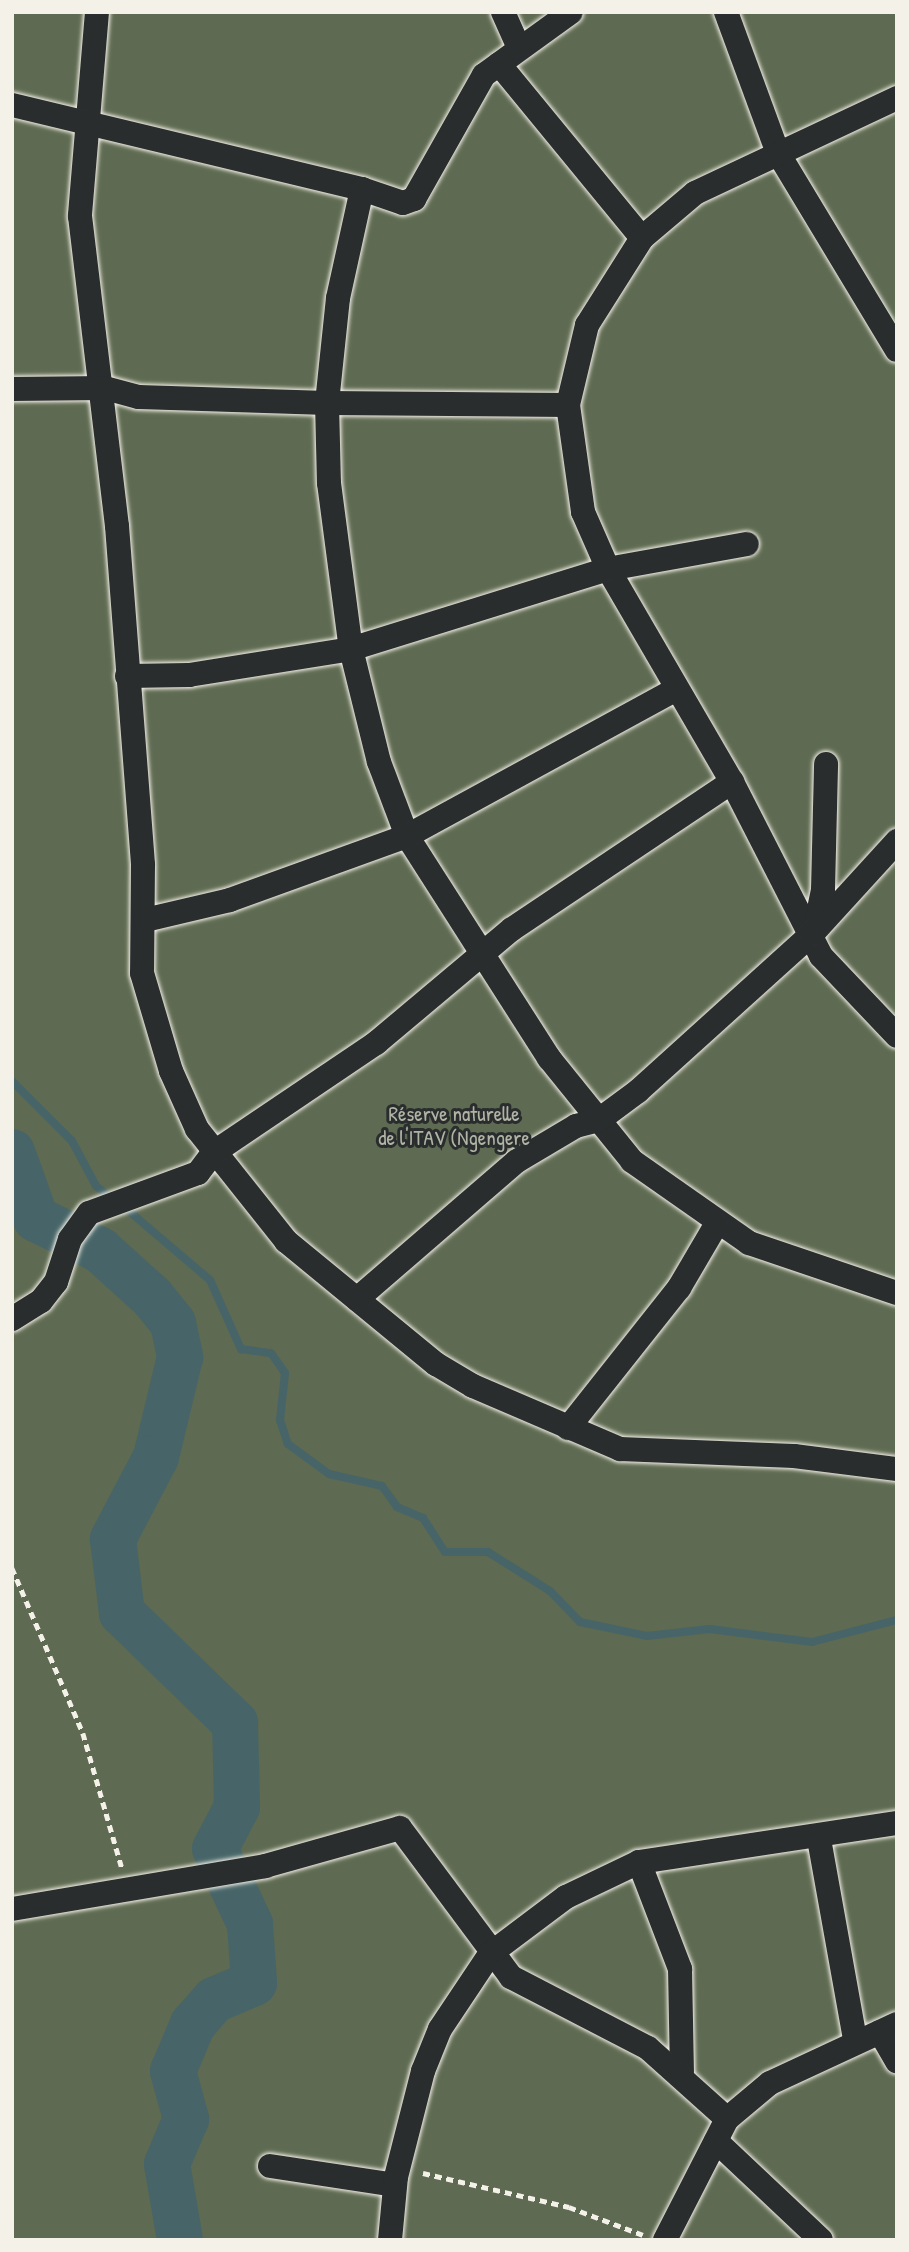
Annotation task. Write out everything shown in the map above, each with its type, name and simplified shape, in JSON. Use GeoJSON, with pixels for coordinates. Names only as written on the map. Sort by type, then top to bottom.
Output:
{"type":"FeatureCollection","features":[{"type":"Feature","properties":{"kind":"street"},"geometry":{"type":"LineString","coordinates":[[97,12],[85,118],[80,216],[105,388],[145,920],[147,1003],[171,1071],[213,1153],[286,1241],[445,1369],[568,1428],[620,1449],[794,1456],[897,1469]]}},
{"type":"Feature","properties":{"kind":"street"},"geometry":{"type":"LineString","coordinates":[[503,12],[509,56],[642,238]]}},
{"type":"Feature","properties":{"kind":"street"},"geometry":{"type":"LineString","coordinates":[[12,105],[85,118],[362,189],[403,203],[414,199],[455,120],[509,56],[572,12]]}},
{"type":"Feature","properties":{"kind":"street"},"geometry":{"type":"LineString","coordinates":[[726,12],[778,153],[897,350]]}},
{"type":"Feature","properties":{"kind":"street"},"geometry":{"type":"LineString","coordinates":[[897,98],[695,193],[642,238],[587,326],[568,405],[583,512],[608,569],[732,782],[813,933],[821,956],[897,1036]]}},
{"type":"Feature","properties":{"kind":"street"},"geometry":{"type":"LineString","coordinates":[[362,189],[338,298],[327,403],[330,496],[351,649],[379,762],[407,836],[481,956],[599,1120],[632,1161],[716,1224],[802,1265],[897,1293]]}},
{"type":"Feature","properties":{"kind":"street"},"geometry":{"type":"LineString","coordinates":[[12,389],[105,388],[139,397],[327,403],[568,405]]}},
{"type":"Feature","properties":{"kind":"street"},"geometry":{"type":"LineString","coordinates":[[127,676],[201,673],[351,649],[608,569],[747,544]]}},
{"type":"Feature","properties":{"kind":"street"},"geometry":{"type":"LineString","coordinates":[[145,920],[230,900],[407,836],[677,689]]}},
{"type":"Feature","properties":{"kind":"street"},"geometry":{"type":"LineString","coordinates":[[813,933],[823,890],[826,764]]}},
{"type":"Feature","properties":{"kind":"street"},"geometry":{"type":"LineString","coordinates":[[12,1319],[41,1301],[56,1282],[70,1239],[89,1213],[198,1173],[213,1153],[376,1043],[481,956],[591,872],[732,782]]}},
{"type":"Feature","properties":{"kind":"street"},"geometry":{"type":"LineString","coordinates":[[357,1299],[517,1161],[576,1126],[599,1120],[813,933],[897,841]]}},
{"type":"Feature","properties":{"kind":"street"},"geometry":{"type":"LineString","coordinates":[[568,1428],[679,1288],[716,1224]]}},
{"type":"Feature","properties":{"kind":"street"},"geometry":{"type":"LineString","coordinates":[[390,2240],[396,2177],[440,2029],[490,1954],[566,1897],[639,1862],[819,1839],[897,1823]]}},
{"type":"Feature","properties":{"kind":"street"},"geometry":{"type":"LineString","coordinates":[[12,1909],[162,1886],[265,1866],[400,1828],[490,1954],[512,1977],[682,2073],[727,2119]]}},
{"type":"Feature","properties":{"kind":"street"},"geometry":{"type":"LineString","coordinates":[[819,1839],[855,2040]]}},
{"type":"Feature","properties":{"kind":"street"},"geometry":{"type":"LineString","coordinates":[[639,1862],[680,1969],[682,2073]]}},
{"type":"Feature","properties":{"kind":"street"},"geometry":{"type":"LineString","coordinates":[[665,2240],[727,2119],[771,2083],[855,2040],[888,2028],[897,2061]]}},
{"type":"Feature","properties":{"kind":"street"},"geometry":{"type":"LineString","coordinates":[[716,2141],[821,2240]]}},
{"type":"Feature","properties":{"kind":"street"},"geometry":{"type":"LineString","coordinates":[[270,2166],[396,2177]]}},
{"type":"Feature","properties":{"kind":"path"},"geometry":{"type":"LineString","coordinates":[[12,1568],[83,1733],[114,1854],[135,1890]]}},
{"type":"Feature","properties":{"kind":"path"},"geometry":{"type":"LineString","coordinates":[[396,2177],[569,2207],[650,2240]]}},
{"type":"Feature","properties":{"kind":"green space","name":"Réserve naturelle de l'ITAV (Ngengere"},"geometry":{"type":"Polygon","coordinates":[[[12,12],[897,12],[897,2240],[12,2240],[12,12]]]}},
{"type":"Feature","properties":{"kind":"waterway"},"geometry":{"type":"LineString","coordinates":[[12,1081],[72,1141],[96,1186],[112,1199]]}},
{"type":"Feature","properties":{"kind":"waterway"},"geometry":{"type":"LineString","coordinates":[[12,1152],[36,1219],[100,1250],[152,1297],[173,1323],[180,1357],[156,1457],[113,1539],[122,1613],[235,1723],[237,1807],[215,1849],[250,1924],[254,1983],[214,2000],[193,2024],[173,2071],[186,2119],[167,2164],[180,2240]]}},
{"type":"Feature","properties":{"kind":"waterway"},"geometry":{"type":"LineString","coordinates":[[123,1206],[210,1280],[241,1349],[271,1353],[285,1373],[280,1420],[288,1444],[329,1474],[382,1486],[397,1507],[423,1518],[445,1552],[488,1552],[550,1591],[580,1622],[647,1636],[710,1629],[812,1642],[897,1620]]}}]}
